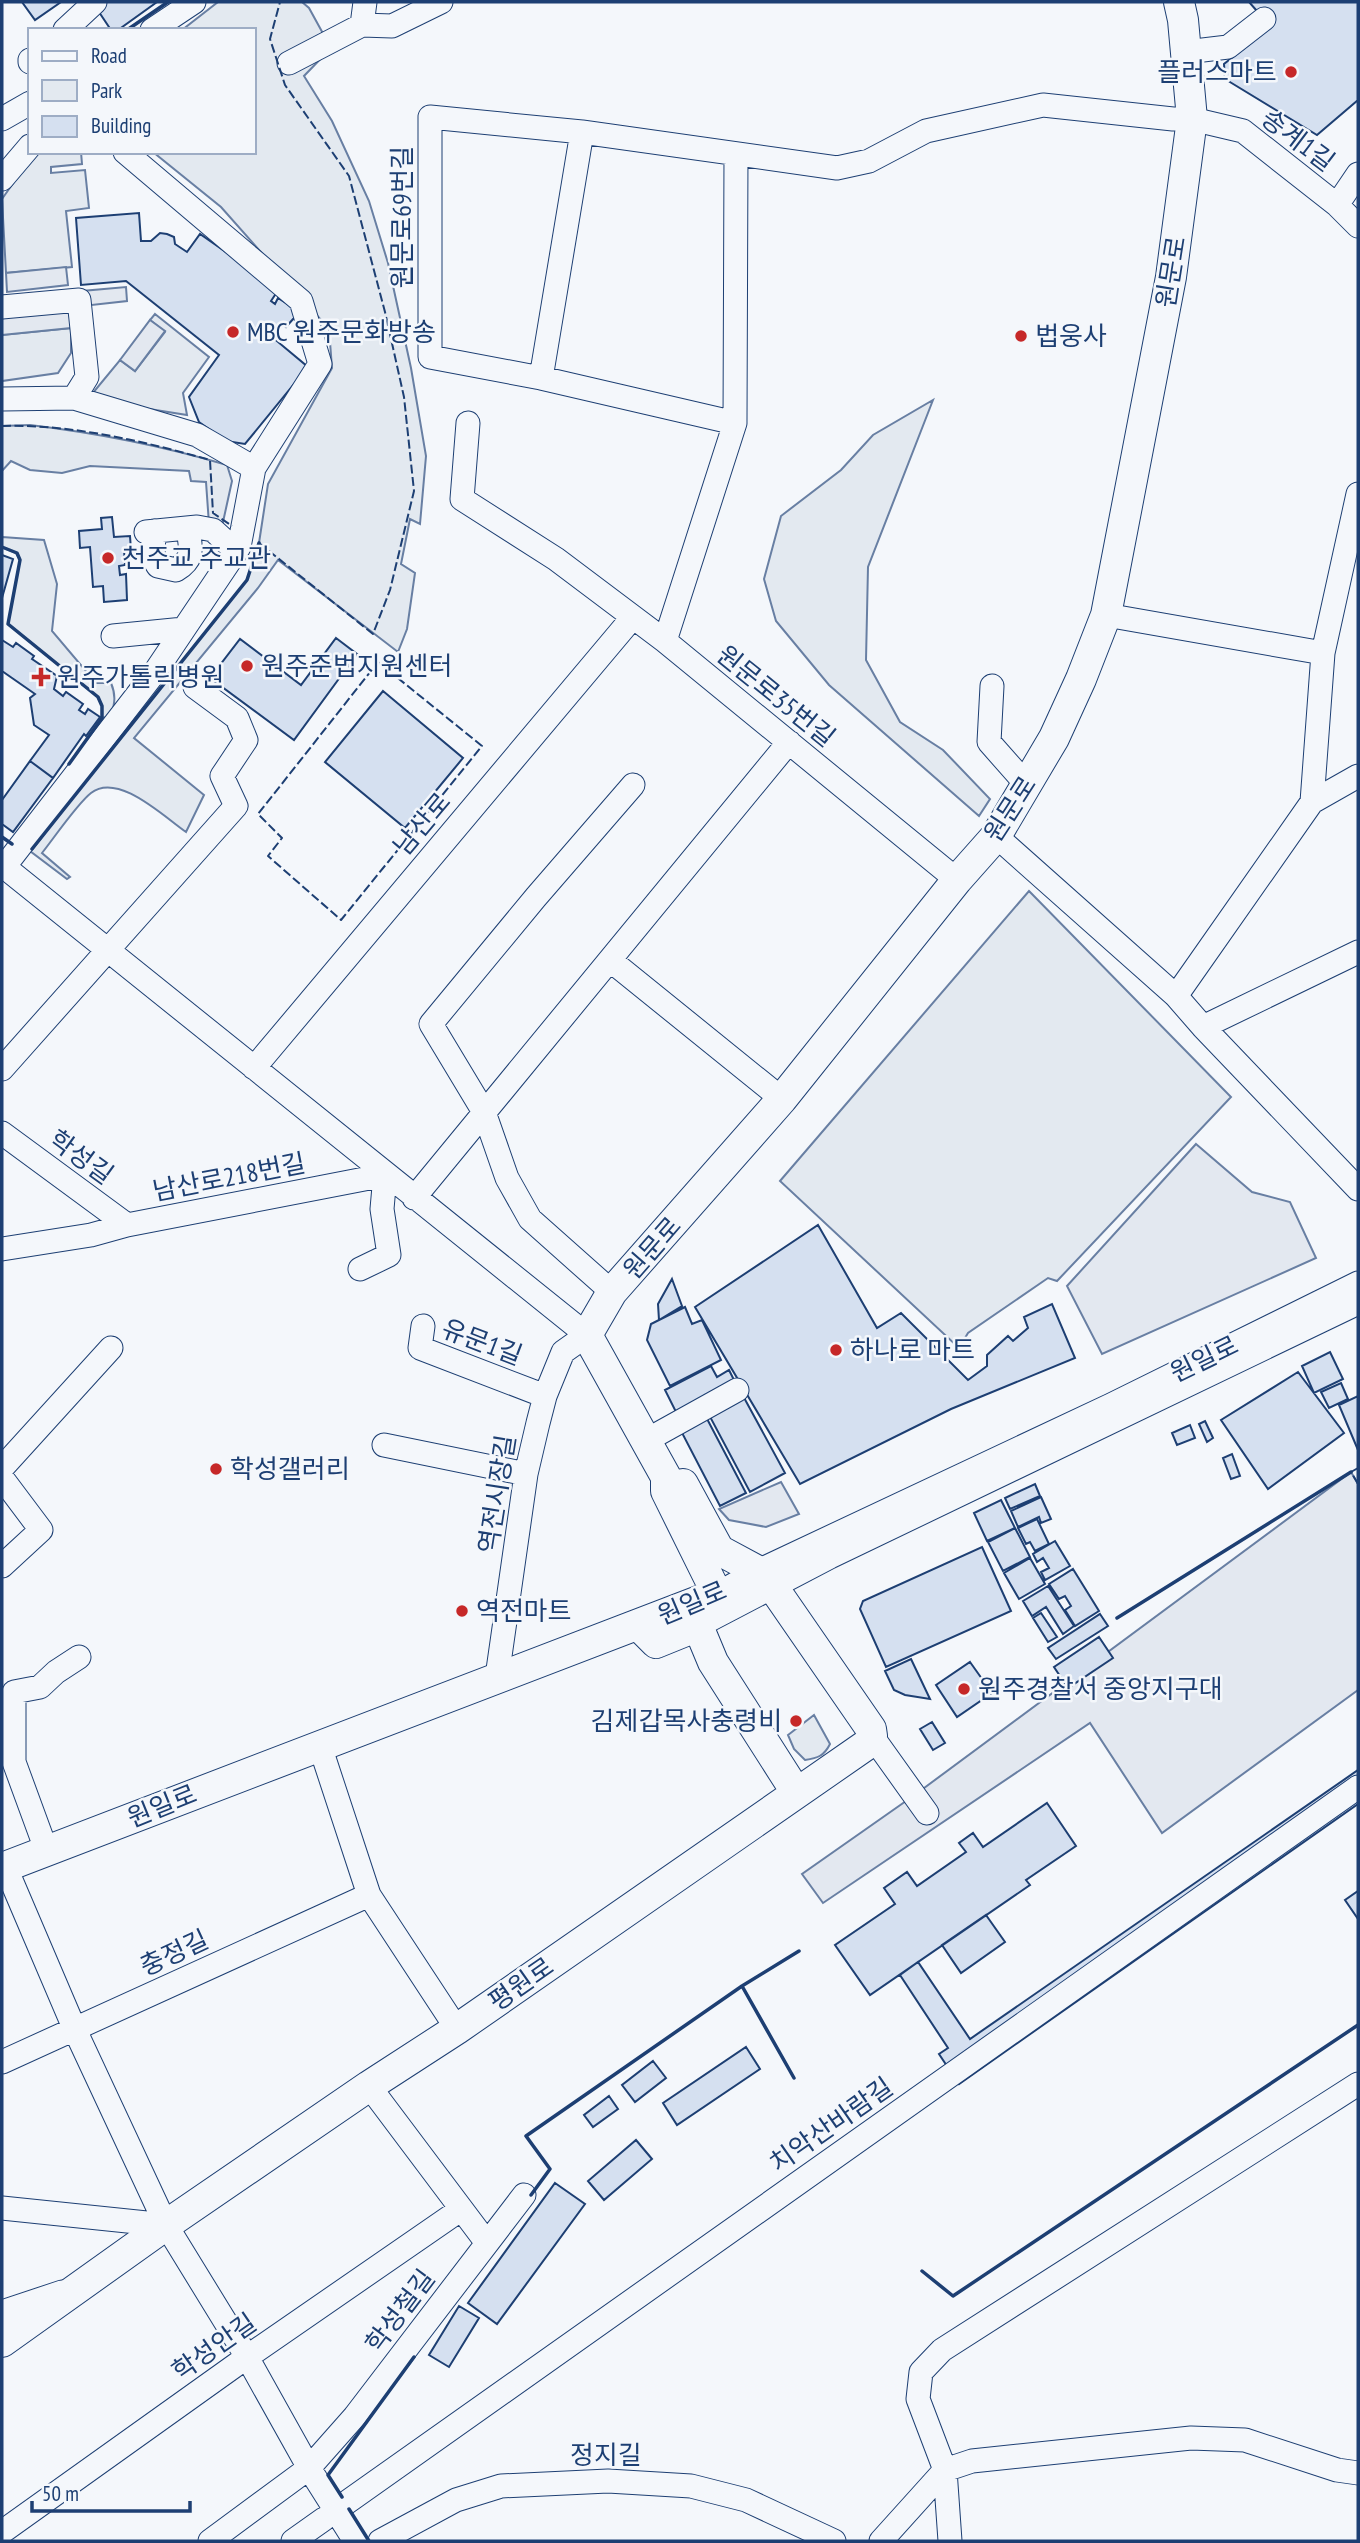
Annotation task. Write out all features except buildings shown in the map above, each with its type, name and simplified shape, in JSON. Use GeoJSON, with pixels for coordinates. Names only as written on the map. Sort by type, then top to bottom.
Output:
{"type":"FeatureCollection","features":[{"type":"Feature","properties":{"kind":"main road","name":"원문로"},"geometry":{"type":"LineString","coordinates":[[587,1335],[612,1293],[782,1099],[957,880],[996,836],[1054,738],[1081,679],[1106,615],[1171,277],[1192,119],[1179,2]]}},
{"type":"Feature","properties":{"kind":"main road"},"geometry":{"type":"LineString","coordinates":[[587,1335],[647,1440],[666,1478],[666,1492],[717,1594]]}},
{"type":"Feature","properties":{"kind":"main road"},"geometry":{"type":"LineString","coordinates":[[666,1478],[683,1484],[719,1549],[766,1579],[872,1736]]}},
{"type":"Feature","properties":{"kind":"main road","name":"원일로"},"geometry":{"type":"LineString","coordinates":[[3,1867],[717,1594]]}},
{"type":"Feature","properties":{"kind":"main road"},"geometry":{"type":"LineString","coordinates":[[638,1625],[656,1643],[698,1626],[713,1662],[796,1792]]}},
{"type":"Feature","properties":{"kind":"main road","name":"평원로"},"geometry":{"type":"LineString","coordinates":[[2,2342],[166,2225],[369,2085],[457,2029],[869,1743],[872,1736]]}},
{"type":"Feature","properties":{"kind":"street"},"geometry":{"type":"LineString","coordinates":[[67,28],[95,2]]}},
{"type":"Feature","properties":{"kind":"street"},"geometry":{"type":"LineString","coordinates":[[155,28],[194,2]]}},
{"type":"Feature","properties":{"kind":"street"},"geometry":{"type":"LineString","coordinates":[[362,25],[365,2]]}},
{"type":"Feature","properties":{"kind":"street"},"geometry":{"type":"LineString","coordinates":[[289,63],[362,25],[392,26],[442,2]]}},
{"type":"Feature","properties":{"kind":"street"},"geometry":{"type":"LineString","coordinates":[[1186,52],[1228,47],[1264,19]]}},
{"type":"Feature","properties":{"kind":"street"},"geometry":{"type":"LineString","coordinates":[[2,120],[28,104]]}},
{"type":"Feature","properties":{"kind":"street","name":"원문로69번길"},"geometry":{"type":"LineString","coordinates":[[735,423],[541,378],[430,357],[430,117],[582,132],[837,168],[869,161],[926,131],[1043,105],[1192,119]]}},
{"type":"Feature","properties":{"kind":"street","name":"송계1길"},"geometry":{"type":"LineString","coordinates":[[1192,119],[1243,131],[1337,205],[1358,226]]}},
{"type":"Feature","properties":{"kind":"street"},"geometry":{"type":"LineString","coordinates":[[541,378],[582,132]]}},
{"type":"Feature","properties":{"kind":"street"},"geometry":{"type":"LineString","coordinates":[[2,179],[28,148]]}},
{"type":"Feature","properties":{"kind":"street"},"geometry":{"type":"LineString","coordinates":[[127,154],[301,301],[320,364],[254,468],[243,533],[236,551],[155,672],[3,866],[587,1335]]}},
{"type":"Feature","properties":{"kind":"street"},"geometry":{"type":"LineString","coordinates":[[665,641],[735,423],[736,154]]}},
{"type":"Feature","properties":{"kind":"street"},"geometry":{"type":"LineString","coordinates":[[1337,205],[1358,174]]}},
{"type":"Feature","properties":{"kind":"street"},"geometry":{"type":"LineString","coordinates":[[2,307],[79,300],[87,377],[74,398]]}},
{"type":"Feature","properties":{"kind":"street"},"geometry":{"type":"LineString","coordinates":[[2,399],[74,398],[197,435],[254,468]]}},
{"type":"Feature","properties":{"kind":"street","name":"원문로35번길"},"geometry":{"type":"LineString","coordinates":[[468,423],[462,499],[556,559],[665,641],[957,880]]}},
{"type":"Feature","properties":{"kind":"street"},"geometry":{"type":"LineString","coordinates":[[1312,802],[1323,653],[1358,494]]}},
{"type":"Feature","properties":{"kind":"street"},"geometry":{"type":"LineString","coordinates":[[188,528],[191,553],[186,564],[176,570],[158,566],[153,558],[150,531],[197,527],[213,530],[236,551]]}},
{"type":"Feature","properties":{"kind":"street"},"geometry":{"type":"LineString","coordinates":[[1106,615],[1323,653]]}},
{"type":"Feature","properties":{"kind":"street","name":"남산로"},"geometry":{"type":"LineString","coordinates":[[254,1068],[633,617]]}},
{"type":"Feature","properties":{"kind":"street"},"geometry":{"type":"LineString","coordinates":[[113,636],[184,629]]}},
{"type":"Feature","properties":{"kind":"street"},"geometry":{"type":"LineString","coordinates":[[2,1069],[236,806],[222,776],[246,740],[237,718],[195,687]]}},
{"type":"Feature","properties":{"kind":"street"},"geometry":{"type":"LineString","coordinates":[[992,687],[989,742],[1027,785]]}},
{"type":"Feature","properties":{"kind":"street"},"geometry":{"type":"LineString","coordinates":[[414,1198],[789,742]]}},
{"type":"Feature","properties":{"kind":"street"},"geometry":{"type":"LineString","coordinates":[[1176,996],[1312,802],[1358,776]]}},
{"type":"Feature","properties":{"kind":"street"},"geometry":{"type":"LineString","coordinates":[[612,1293],[530,1219],[507,1178],[484,1112],[431,1024],[633,785]]}},
{"type":"Feature","properties":{"kind":"street"},"geometry":{"type":"LineString","coordinates":[[996,836],[1176,996],[1358,1189]]}},
{"type":"Feature","properties":{"kind":"street"},"geometry":{"type":"LineString","coordinates":[[1203,1027],[1358,952]]}},
{"type":"Feature","properties":{"kind":"street"},"geometry":{"type":"LineString","coordinates":[[610,960],[782,1099]]}},
{"type":"Feature","properties":{"kind":"street","name":"학성길"},"geometry":{"type":"LineString","coordinates":[[2,1133],[127,1225]]}},
{"type":"Feature","properties":{"kind":"street"},"geometry":{"type":"LineString","coordinates":[[360,1269],[389,1255],[382,1209],[385,1175]]}},
{"type":"Feature","properties":{"kind":"street","name":"남산로218번길"},"geometry":{"type":"LineString","coordinates":[[2,1250],[91,1235],[127,1225],[385,1175]]}},
{"type":"Feature","properties":{"kind":"street","name":"원일로"},"geometry":{"type":"LineString","coordinates":[[766,1579],[1358,1283]]}},
{"type":"Feature","properties":{"kind":"street","name":"원일로"},"geometry":{"type":"LineString","coordinates":[[717,1594],[830,1557],[1358,1303]]}},
{"type":"Feature","properties":{"kind":"street","name":"유문1길"},"geometry":{"type":"LineString","coordinates":[[423,1326],[420,1348],[545,1396]]}},
{"type":"Feature","properties":{"kind":"street","name":"역전시장길"},"geometry":{"type":"LineString","coordinates":[[496,1677],[526,1474],[545,1396],[563,1352],[587,1335]]}},
{"type":"Feature","properties":{"kind":"street"},"geometry":{"type":"LineString","coordinates":[[2,1468],[111,1348]]}},
{"type":"Feature","properties":{"kind":"street"},"geometry":{"type":"LineString","coordinates":[[647,1440],[737,1390]]}},
{"type":"Feature","properties":{"kind":"street"},"geometry":{"type":"LineString","coordinates":[[384,1445],[526,1474]]}},
{"type":"Feature","properties":{"kind":"street"},"geometry":{"type":"LineString","coordinates":[[2,1478],[41,1530],[2,1566]]}},
{"type":"Feature","properties":{"kind":"street"},"geometry":{"type":"LineString","coordinates":[[698,1626],[766,1579]]}},
{"type":"Feature","properties":{"kind":"street"},"geometry":{"type":"LineString","coordinates":[[698,1626],[717,1594]]}},
{"type":"Feature","properties":{"kind":"street"},"geometry":{"type":"LineString","coordinates":[[47,1852],[14,1762],[14,1692],[40,1687],[56,1672],[79,1657]]}},
{"type":"Feature","properties":{"kind":"street"},"geometry":{"type":"LineString","coordinates":[[872,1736],[927,1813]]}},
{"type":"Feature","properties":{"kind":"street"},"geometry":{"type":"LineString","coordinates":[[320,1745],[369,1895],[457,2029]]}},
{"type":"Feature","properties":{"kind":"street","name":"치악산바람길"},"geometry":{"type":"LineString","coordinates":[[293,2541],[1358,1787]]}},
{"type":"Feature","properties":{"kind":"street"},"geometry":{"type":"LineString","coordinates":[[3,1867],[166,2225],[247,2357],[309,2468],[330,2515],[355,2541]]}},
{"type":"Feature","properties":{"kind":"street","name":"충정길"},"geometry":{"type":"LineString","coordinates":[[2,2062],[369,1895]]}},
{"type":"Feature","properties":{"kind":"street"},"geometry":{"type":"LineString","coordinates":[[950,2541],[946,2470],[918,2399],[921,2372],[942,2350],[1358,2084]]}},
{"type":"Feature","properties":{"kind":"street"},"geometry":{"type":"LineString","coordinates":[[369,2085],[487,2243]]}},
{"type":"Feature","properties":{"kind":"street","name":"학성철길"},"geometry":{"type":"LineString","coordinates":[[210,2541],[309,2468],[355,2416],[524,2195]]}},
{"type":"Feature","properties":{"kind":"street"},"geometry":{"type":"LineString","coordinates":[[2,2208],[166,2225]]}},
{"type":"Feature","properties":{"kind":"street","name":"학성안길"},"geometry":{"type":"LineString","coordinates":[[2,2532],[247,2357],[460,2210]]}},
{"type":"Feature","properties":{"kind":"street"},"geometry":{"type":"LineString","coordinates":[[2,2312],[81,2286]]}},
{"type":"Feature","properties":{"kind":"street"},"geometry":{"type":"LineString","coordinates":[[881,2541],[946,2470],[972,2461],[1191,2438],[1245,2441],[1337,2470],[1358,2473]]}},
{"type":"Feature","properties":{"kind":"street","name":"정지길"},"geometry":{"type":"LineString","coordinates":[[380,2541],[456,2500],[501,2486],[608,2481],[691,2486],[746,2500],[834,2541]]}},
{"type":"Feature","properties":{"kind":"green space"},"geometry":{"type":"Polygon","coordinates":[[[218,2],[302,2],[309,8],[331,48],[304,76],[332,121],[369,201],[388,263],[411,368],[426,456],[420,524],[410,519],[401,564],[415,573],[407,629],[398,652],[278,560],[134,738],[204,795],[186,832],[153,807],[127,792],[102,788],[85,798],[42,853],[70,877],[67,879],[30,851],[247,580],[259,543],[268,484],[332,368],[329,329],[221,207],[155,154],[256,154],[256,28],[185,28],[218,2]]]}},
{"type":"Feature","properties":{"kind":"green space"},"geometry":{"type":"Polygon","coordinates":[[[34,154],[81,154],[82,164],[51,167],[51,173],[85,170],[89,208],[66,211],[72,267],[6,273],[2,199],[34,154]]]}},
{"type":"Feature","properties":{"kind":"green space"},"geometry":{"type":"Polygon","coordinates":[[[155,314],[209,357],[183,393],[187,415],[99,401],[92,394],[120,360],[135,371],[165,332],[150,320],[155,314]]]}},
{"type":"Feature","properties":{"kind":"green space"},"geometry":{"type":"Polygon","coordinates":[[[71,328],[71,353],[58,373],[2,381],[2,335],[71,328]]]}},
{"type":"Feature","properties":{"kind":"green space"},"geometry":{"type":"Polygon","coordinates":[[[933,400],[868,567],[866,660],[900,722],[943,750],[990,799],[979,816],[829,685],[776,621],[764,579],[781,516],[841,470],[873,435],[933,400]]]}},
{"type":"Feature","properties":{"kind":"green space"},"geometry":{"type":"Polygon","coordinates":[[[30,425],[130,441],[227,465],[232,481],[223,522],[209,524],[206,482],[191,481],[189,471],[90,466],[62,473],[30,470],[11,461],[2,471],[2,426],[30,425]]]}},
{"type":"Feature","properties":{"kind":"green space"},"geometry":{"type":"Polygon","coordinates":[[[2,537],[44,540],[57,584],[52,631],[96,683],[111,683],[114,699],[111,716],[102,718],[102,706],[98,697],[8,624],[20,560],[16,553],[2,547],[2,537]]]}},
{"type":"Feature","properties":{"kind":"green space"},"geometry":{"type":"Polygon","coordinates":[[[1029,891],[1231,1097],[1057,1281],[1048,1278],[968,1333],[959,1348],[780,1181],[1029,891]]]}},
{"type":"Feature","properties":{"kind":"green space"},"geometry":{"type":"Polygon","coordinates":[[[814,1715],[830,1744],[820,1756],[805,1760],[794,1749],[788,1735],[814,1715]]]}},
{"type":"Feature","properties":{"kind":"shaded area"},"geometry":{"type":"Polygon","coordinates":[[[66,267],[68,285],[7,292],[6,273],[66,267]]]}},
{"type":"Feature","properties":{"kind":"shaded area"},"geometry":{"type":"Polygon","coordinates":[[[126,287],[127,301],[83,306],[82,291],[126,287]]]}},
{"type":"Feature","properties":{"kind":"shaded area"},"geometry":{"type":"Polygon","coordinates":[[[69,309],[71,328],[2,335],[2,316],[69,309]]]}},
{"type":"Feature","properties":{"kind":"shaded area"},"geometry":{"type":"Polygon","coordinates":[[[150,320],[165,331],[135,371],[120,360],[150,320]]]}},
{"type":"Feature","properties":{"kind":"shaded area"},"geometry":{"type":"Polygon","coordinates":[[[1196,1144],[1252,1192],[1290,1202],[1316,1258],[1102,1354],[1067,1286],[1196,1144]]]}},
{"type":"Feature","properties":{"kind":"shaded area"},"geometry":{"type":"Polygon","coordinates":[[[1351,1472],[1358,1484],[1358,1690],[1162,1833],[1090,1723],[823,1903],[802,1874],[916,1794],[1351,1472]]]}},
{"type":"Feature","properties":{"kind":"shaded area"},"geometry":{"type":"Polygon","coordinates":[[[781,1482],[799,1514],[766,1527],[729,1520],[719,1509],[781,1482]]]}},
{"type":"Feature","properties":{"kind":"fence"},"geometry":{"type":"LineString","coordinates":[[259,543],[373,634],[390,590],[414,491],[404,397],[349,176],[285,85],[270,39],[280,2]]}},
{"type":"Feature","properties":{"kind":"fence"},"geometry":{"type":"LineString","coordinates":[[2,426],[54,428],[107,435],[210,460],[213,513],[232,526]]}},
{"type":"Feature","properties":{"kind":"fence"},"geometry":{"type":"LineString","coordinates":[[378,662],[482,746],[341,920],[268,856],[282,838],[258,814],[378,662]]}},
{"type":"Feature","properties":{"kind":"fence"},"geometry":{"type":"LineString","coordinates":[[1358,1468],[1351,1472],[1358,1484]]}},
{"type":"Feature","properties":{"kind":"wall"},"geometry":{"type":"LineString","coordinates":[[130,28],[168,2]]}},
{"type":"Feature","properties":{"kind":"wall"},"geometry":{"type":"LineString","coordinates":[[32,849],[247,580],[259,543]]}},
{"type":"Feature","properties":{"kind":"wall"},"geometry":{"type":"LineString","coordinates":[[2,547],[17,553],[20,560],[8,624],[98,697],[102,706],[102,718],[69,764]]}},
{"type":"Feature","properties":{"kind":"wall"},"geometry":{"type":"LineString","coordinates":[[2,837],[12,844]]}},
{"type":"Feature","properties":{"kind":"wall"},"geometry":{"type":"LineString","coordinates":[[1117,1618],[1351,1472]]}},
{"type":"Feature","properties":{"kind":"wall"},"geometry":{"type":"LineString","coordinates":[[531,2195],[550,2169],[526,2136],[742,1986],[799,1951]]}},
{"type":"Feature","properties":{"kind":"wall"},"geometry":{"type":"LineString","coordinates":[[742,1986],[794,2078]]}},
{"type":"Feature","properties":{"kind":"wall"},"geometry":{"type":"LineString","coordinates":[[922,2271],[953,2296],[1358,2025]]}},
{"type":"Feature","properties":{"kind":"wall"},"geometry":{"type":"LineString","coordinates":[[342,2497],[328,2475],[414,2357]]}},
{"type":"Feature","properties":{"kind":"wall"},"geometry":{"type":"LineString","coordinates":[[349,2509],[369,2541]]}},
{"type":"Feature","properties":{"kind":"place","name":"플러스마트"},"geometry":{"type":"Point","coordinates":[1291,72]}},
{"type":"Feature","properties":{"kind":"place","name":"MBC 원주문화방송"},"geometry":{"type":"Point","coordinates":[233,332]}},
{"type":"Feature","properties":{"kind":"place","name":"법웅사"},"geometry":{"type":"Point","coordinates":[1021,336]}},
{"type":"Feature","properties":{"kind":"place","name":"천주교 주교관"},"geometry":{"type":"Point","coordinates":[108,558]}},
{"type":"Feature","properties":{"kind":"place","name":"원주준법지원센터"},"geometry":{"type":"Point","coordinates":[247,666]}},
{"type":"Feature","properties":{"kind":"place","name":"원주가톨릭병원"},"geometry":{"type":"Point","coordinates":[41,677]}},
{"type":"Feature","properties":{"kind":"place","name":"하나로 마트"},"geometry":{"type":"Point","coordinates":[836,1350]}},
{"type":"Feature","properties":{"kind":"place","name":"학성갤러리"},"geometry":{"type":"Point","coordinates":[216,1469]}},
{"type":"Feature","properties":{"kind":"place","name":"역전마트"},"geometry":{"type":"Point","coordinates":[462,1611]}},
{"type":"Feature","properties":{"kind":"place","name":"원주경찰서 중앙지구대"},"geometry":{"type":"Point","coordinates":[964,1689]}},
{"type":"Feature","properties":{"kind":"place","name":"김제갑목사충령비"},"geometry":{"type":"Point","coordinates":[796,1721]}}]}
